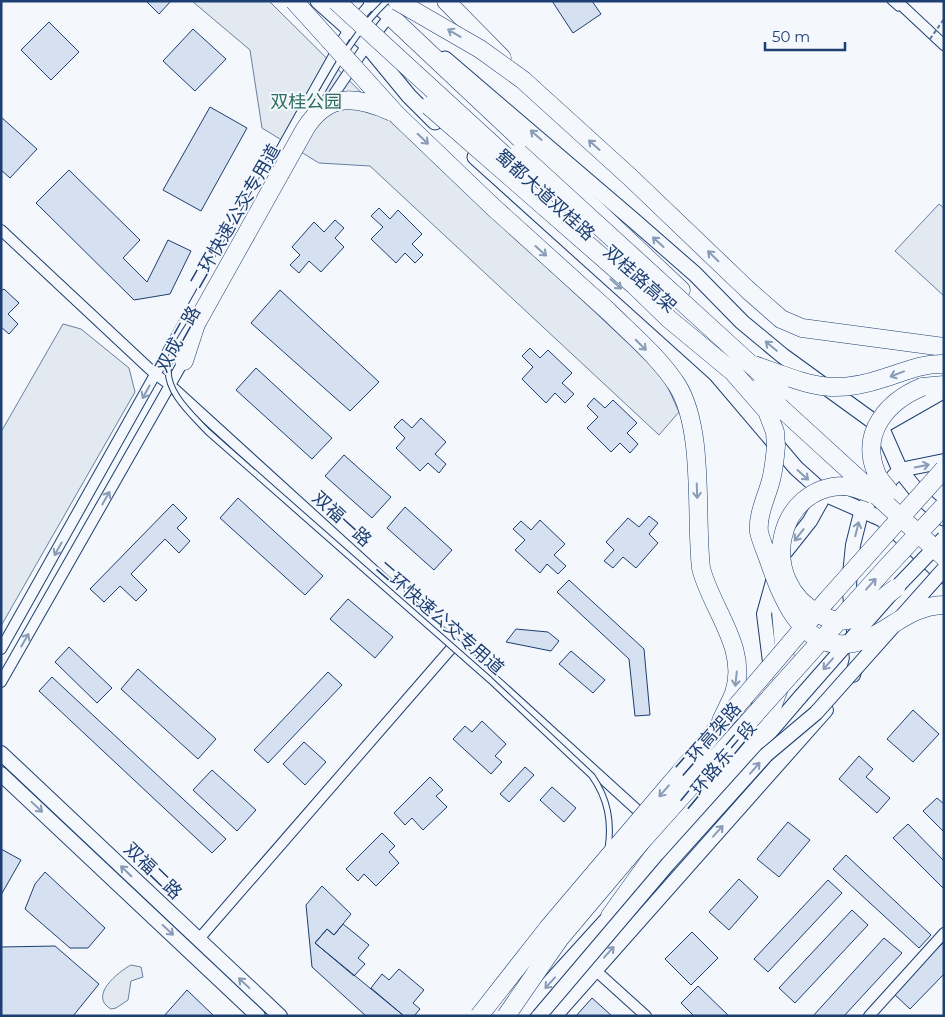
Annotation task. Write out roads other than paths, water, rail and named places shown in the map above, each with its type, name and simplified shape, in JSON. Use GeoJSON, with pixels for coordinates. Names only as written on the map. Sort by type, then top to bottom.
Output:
{"type":"FeatureCollection","features":[{"type":"Feature","properties":{"kind":"highway"},"geometry":{"type":"LineString","coordinates":[[294,1],[398,115],[492,206],[607,310],[666,369],[678,387],[687,409],[694,445],[703,578],[728,631],[737,664],[734,692],[718,727]]}},
{"type":"Feature","properties":{"kind":"highway","name":"双桂路高架"},"geometry":{"type":"LineString","coordinates":[[336,1],[883,494],[944,557]]}},
{"type":"Feature","properties":{"kind":"highway","name":"双桂路高架"},"geometry":{"type":"LineString","coordinates":[[353,1],[742,367]]}},
{"type":"Feature","properties":{"kind":"highway"},"geometry":{"type":"LineString","coordinates":[[446,1],[523,80],[781,319],[802,328],[944,347]]}},
{"type":"Feature","properties":{"kind":"highway"},"geometry":{"type":"LineString","coordinates":[[391,6],[465,85],[710,317],[767,411],[775,432],[776,446],[759,531],[778,588],[786,670],[770,713],[651,859],[610,916]]}},
{"type":"Feature","properties":{"kind":"highway"},"geometry":{"type":"LineString","coordinates":[[391,6],[480,49],[523,80]]}},
{"type":"Feature","properties":{"kind":"highway"},"geometry":{"type":"LineString","coordinates":[[184,361],[196,324],[305,129],[317,112],[327,106],[350,100],[362,100],[398,115]]}},
{"type":"Feature","properties":{"kind":"highway"},"geometry":{"type":"LineString","coordinates":[[429,106],[634,285],[669,320],[733,372],[767,411]]}},
{"type":"Feature","properties":{"kind":"highway"},"geometry":{"type":"LineString","coordinates":[[669,320],[742,367],[826,389],[851,387],[910,368],[933,363],[944,364]]}},
{"type":"Feature","properties":{"kind":"highway"},"geometry":{"type":"LineString","coordinates":[[896,588],[853,618],[841,621],[827,618],[810,610],[788,587],[782,569],[782,542],[788,522],[796,508],[819,492],[846,486],[883,494],[872,451],[873,431],[892,404],[905,394],[922,387],[944,385]]}},
{"type":"Feature","properties":{"kind":"highway","name":"二环高架路"},"geometry":{"type":"LineString","coordinates":[[479,1016],[554,920],[718,727],[944,469]]}},
{"type":"Feature","properties":{"kind":"highway","name":"双桂路高架"},"geometry":{"type":"LineString","coordinates":[[883,494],[944,540]]}},
{"type":"Feature","properties":{"kind":"highway","name":"二环高架路"},"geometry":{"type":"LineString","coordinates":[[506,1016],[560,938],[647,835],[884,569],[944,506]]}},
{"type":"Feature","properties":{"kind":"highway"},"geometry":{"type":"LineString","coordinates":[[778,588],[803,627],[819,638],[846,644],[872,638],[897,620],[930,605],[944,605]]}},
{"type":"Feature","properties":{"kind":"main road","name":"蜀都大道双桂路"},"geometry":{"type":"LineString","coordinates":[[318,1],[367,45],[409,96],[436,122],[716,374],[796,468],[825,494],[862,509],[882,520],[944,576]]}},
{"type":"Feature","properties":{"kind":"main road"},"geometry":{"type":"LineString","coordinates":[[372,1],[391,6],[681,262],[742,322],[788,360],[881,427],[900,470],[923,499],[944,518]]}},
{"type":"Feature","properties":{"kind":"main road"},"geometry":{"type":"LineString","coordinates":[[367,45],[429,106]]}},
{"type":"Feature","properties":{"kind":"main road"},"geometry":{"type":"LineString","coordinates":[[744,405],[788,360]]}},
{"type":"Feature","properties":{"kind":"main road"},"geometry":{"type":"LineString","coordinates":[[881,427],[944,391]]}},
{"type":"Feature","properties":{"kind":"main road"},"geometry":{"type":"LineString","coordinates":[[555,1016],[594,969],[852,681],[857,659],[849,584],[853,545],[862,509],[900,470],[944,461]]}},
{"type":"Feature","properties":{"kind":"main road"},"geometry":{"type":"LineString","coordinates":[[490,1016],[661,832],[757,715],[770,662],[764,614],[779,560],[810,521],[825,494]]}},
{"type":"Feature","properties":{"kind":"main road","name":"二环路东三段"},"geometry":{"type":"LineString","coordinates":[[519,1016],[679,840],[896,588],[944,540]]}},
{"type":"Feature","properties":{"kind":"main road","name":"二环路东三段"},"geometry":{"type":"LineString","coordinates":[[539,1016],[668,864],[766,755],[816,713],[944,569]]}},
{"type":"Feature","properties":{"kind":"main road","name":"双福二路"},"geometry":{"type":"LineString","coordinates":[[1,753],[280,1016]]}},
{"type":"Feature","properties":{"kind":"main road","name":"双福二路"},"geometry":{"type":"LineString","coordinates":[[1,774],[258,1016]]}},
{"type":"Feature","properties":{"kind":"street","name":"双成二路"},"geometry":{"type":"LineString","coordinates":[[1,649],[349,29],[372,1]]}},
{"type":"Feature","properties":{"kind":"street","name":"双成二路"},"geometry":{"type":"LineString","coordinates":[[1,682],[184,361],[335,90],[367,45],[391,6],[402,1]]}},
{"type":"Feature","properties":{"kind":"street"},"geometry":{"type":"LineString","coordinates":[[897,1],[944,45]]}},
{"type":"Feature","properties":{"kind":"street","name":"双福一路"},"geometry":{"type":"LineString","coordinates":[[1,230],[155,374],[170,385],[661,832]]}},
{"type":"Feature","properties":{"kind":"street"},"geometry":{"type":"LineString","coordinates":[[198,940],[455,644]]}},
{"type":"Feature","properties":{"kind":"street"},"geometry":{"type":"LineString","coordinates":[[869,1016],[944,933]]}},
{"type":"Feature","properties":{"kind":"street"},"geometry":{"type":"LineString","coordinates":[[594,969],[646,1016]]}},
{"type":"Feature","properties":{"kind":"lane"},"geometry":{"type":"LineString","coordinates":[[890,1],[944,51]]}},
{"type":"Feature","properties":{"kind":"lane","name":"二环快速公交专用道"},"geometry":{"type":"LineString","coordinates":[[391,6],[361,30],[339,60],[172,355],[168,372],[170,382],[183,405],[208,432],[490,680],[592,776],[603,792],[610,831],[603,866],[595,883]]}},
{"type":"Feature","properties":{"kind":"lane"},"geometry":{"type":"LineString","coordinates":[[546,946],[589,894]]}},
{"type":"Feature","properties":{"kind":"lane"},"geometry":{"type":"LineString","coordinates":[[490,1016],[539,954]]}},
{"type":"Feature","properties":{"kind":"park label","name":"双桂公园"},"geometry":{"type":"Point","coordinates":[306,102]}}]}
